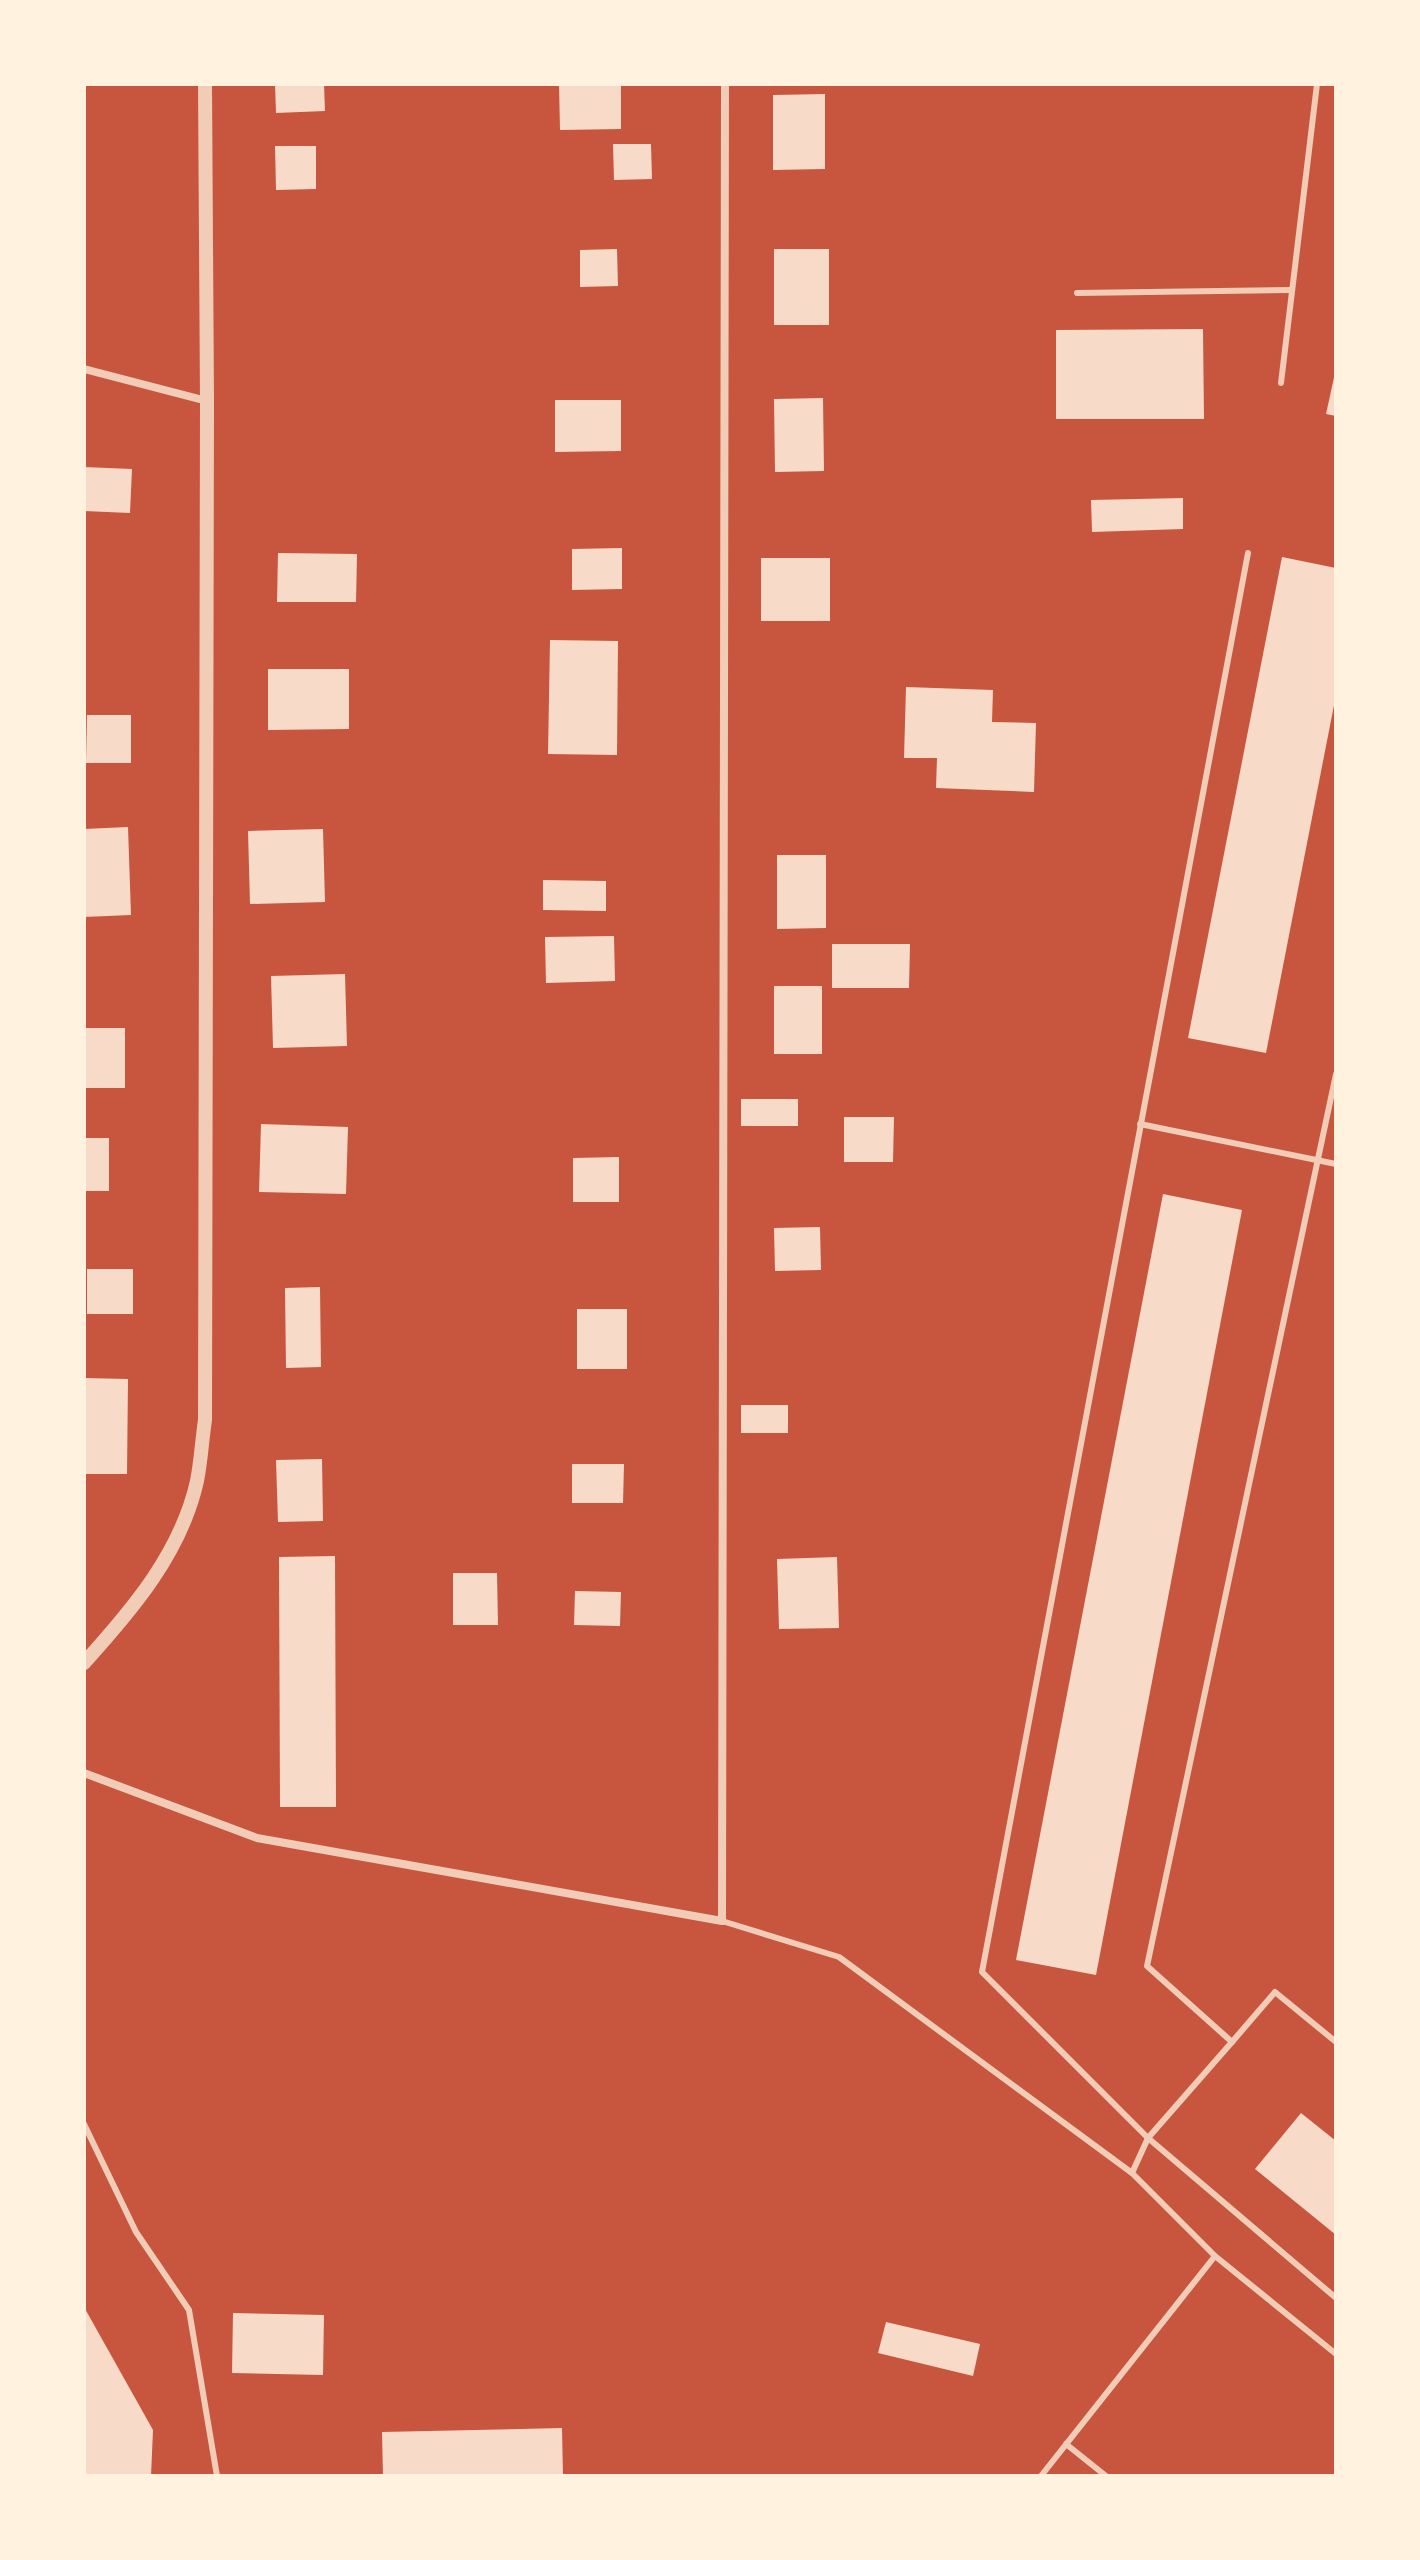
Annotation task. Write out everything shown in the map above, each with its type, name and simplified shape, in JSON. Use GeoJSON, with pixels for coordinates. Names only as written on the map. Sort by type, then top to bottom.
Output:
{"type":"FeatureCollection","features":[{"type":"Feature","properties":{"kind":"street"},"geometry":{"type":"LineString","coordinates":[[84,1663],[140,1598],[162,1567],[181,1529],[197,1482],[205,1420],[205,84]]}},
{"type":"Feature","properties":{"kind":"street"},"geometry":{"type":"LineString","coordinates":[[84,1773],[257,1838],[722,1921],[725,84]]}},
{"type":"Feature","properties":{"kind":"street"},"geometry":{"type":"LineString","coordinates":[[84,369],[207,401]]}},
{"type":"Feature","properties":{"kind":"lane"},"geometry":{"type":"LineString","coordinates":[[1281,383],[1317,84]]}},
{"type":"Feature","properties":{"kind":"lane"},"geometry":{"type":"LineString","coordinates":[[1077,293],[1292,290]]}},
{"type":"Feature","properties":{"kind":"lane"},"geometry":{"type":"LineString","coordinates":[[1248,553],[982,1972],[1148,2138],[1336,2298]]}},
{"type":"Feature","properties":{"kind":"lane"},"geometry":{"type":"LineString","coordinates":[[1232,2042],[1147,1966],[1336,1074]]}},
{"type":"Feature","properties":{"kind":"lane"},"geometry":{"type":"LineString","coordinates":[[1140,1124],[1336,1164]]}},
{"type":"Feature","properties":{"kind":"lane"},"geometry":{"type":"LineString","coordinates":[[722,1921],[839,1957],[1132,2173],[1215,2256],[1336,2354]]}},
{"type":"Feature","properties":{"kind":"lane"},"geometry":{"type":"LineString","coordinates":[[1132,2173],[1148,2138],[1275,1992],[1336,2042]]}},
{"type":"Feature","properties":{"kind":"lane"},"geometry":{"type":"LineString","coordinates":[[84,2124],[136,2232],[189,2310],[217,2476]]}},
{"type":"Feature","properties":{"kind":"lane"},"geometry":{"type":"LineString","coordinates":[[1041,2476],[1215,2256]]}},
{"type":"Feature","properties":{"kind":"lane"},"geometry":{"type":"LineString","coordinates":[[1066,2444],[1106,2476]]}},
{"type":"Feature","properties":{"kind":"building"},"geometry":{"type":"Polygon","coordinates":[[[275,84],[324,84],[325,111],[276,113],[275,84]]]}},
{"type":"Feature","properties":{"kind":"building"},"geometry":{"type":"Polygon","coordinates":[[[559,84],[621,84],[621,129],[560,130],[559,84]]]}},
{"type":"Feature","properties":{"kind":"building"},"geometry":{"type":"Polygon","coordinates":[[[825,94],[825,169],[773,170],[773,95],[825,94]]]}},
{"type":"Feature","properties":{"kind":"building"},"geometry":{"type":"Polygon","coordinates":[[[613,144],[651,144],[652,179],[614,180],[613,144]]]}},
{"type":"Feature","properties":{"kind":"building"},"geometry":{"type":"Polygon","coordinates":[[[275,146],[316,146],[316,189],[276,190],[275,146]]]}},
{"type":"Feature","properties":{"kind":"building"},"geometry":{"type":"Polygon","coordinates":[[[617,249],[618,286],[580,287],[580,250],[617,249]]]}},
{"type":"Feature","properties":{"kind":"building"},"geometry":{"type":"Polygon","coordinates":[[[774,249],[829,249],[829,325],[774,325],[774,249]]]}},
{"type":"Feature","properties":{"kind":"building"},"geometry":{"type":"Polygon","coordinates":[[[1203,329],[1204,419],[1056,419],[1056,330],[1203,329]]]}},
{"type":"Feature","properties":{"kind":"building"},"geometry":{"type":"Polygon","coordinates":[[[1336,373],[1336,416],[1326,414],[1336,373]]]}},
{"type":"Feature","properties":{"kind":"building"},"geometry":{"type":"Polygon","coordinates":[[[823,398],[824,471],[775,472],[774,399],[823,398]]]}},
{"type":"Feature","properties":{"kind":"building"},"geometry":{"type":"Polygon","coordinates":[[[555,400],[621,400],[621,451],[555,452],[555,400]]]}},
{"type":"Feature","properties":{"kind":"building"},"geometry":{"type":"Polygon","coordinates":[[[84,467],[132,469],[130,513],[84,511],[84,467]]]}},
{"type":"Feature","properties":{"kind":"building"},"geometry":{"type":"Polygon","coordinates":[[[1183,498],[1183,529],[1092,532],[1091,500],[1183,498]]]}},
{"type":"Feature","properties":{"kind":"building"},"geometry":{"type":"Polygon","coordinates":[[[622,548],[622,589],[572,590],[572,549],[622,548]]]}},
{"type":"Feature","properties":{"kind":"building"},"geometry":{"type":"Polygon","coordinates":[[[278,553],[357,554],[356,602],[277,602],[278,553]]]}},
{"type":"Feature","properties":{"kind":"building"},"geometry":{"type":"Polygon","coordinates":[[[1282,557],[1336,568],[1336,695],[1266,1053],[1188,1038],[1282,557]]]}},
{"type":"Feature","properties":{"kind":"building"},"geometry":{"type":"Polygon","coordinates":[[[761,558],[830,558],[830,621],[761,621],[761,558]]]}},
{"type":"Feature","properties":{"kind":"building"},"geometry":{"type":"Polygon","coordinates":[[[550,640],[618,641],[617,755],[548,754],[550,640]]]}},
{"type":"Feature","properties":{"kind":"building"},"geometry":{"type":"Polygon","coordinates":[[[268,669],[349,669],[349,729],[268,730],[268,669]]]}},
{"type":"Feature","properties":{"kind":"building"},"geometry":{"type":"Polygon","coordinates":[[[906,687],[993,690],[992,722],[1036,723],[1034,792],[936,788],[937,758],[904,758],[906,687]]]}},
{"type":"Feature","properties":{"kind":"building"},"geometry":{"type":"Polygon","coordinates":[[[87,715],[131,715],[131,763],[86,763],[87,715]]]}},
{"type":"Feature","properties":{"kind":"building"},"geometry":{"type":"Polygon","coordinates":[[[128,827],[131,915],[84,917],[84,829],[128,827]]]}},
{"type":"Feature","properties":{"kind":"building"},"geometry":{"type":"Polygon","coordinates":[[[323,829],[325,902],[250,904],[248,831],[323,829]]]}},
{"type":"Feature","properties":{"kind":"building"},"geometry":{"type":"Polygon","coordinates":[[[777,855],[826,855],[826,928],[777,929],[777,855]]]}},
{"type":"Feature","properties":{"kind":"building"},"geometry":{"type":"Polygon","coordinates":[[[543,880],[606,881],[606,911],[543,910],[543,880]]]}},
{"type":"Feature","properties":{"kind":"building"},"geometry":{"type":"Polygon","coordinates":[[[614,936],[615,981],[546,983],[545,937],[614,936]]]}},
{"type":"Feature","properties":{"kind":"building"},"geometry":{"type":"Polygon","coordinates":[[[832,944],[910,944],[909,988],[832,988],[832,944]]]}},
{"type":"Feature","properties":{"kind":"building"},"geometry":{"type":"Polygon","coordinates":[[[345,974],[347,1046],[273,1048],[271,976],[345,974]]]}},
{"type":"Feature","properties":{"kind":"building"},"geometry":{"type":"Polygon","coordinates":[[[774,986],[822,986],[822,1054],[774,1054],[774,986]]]}},
{"type":"Feature","properties":{"kind":"building"},"geometry":{"type":"Polygon","coordinates":[[[84,1028],[125,1028],[125,1088],[84,1088],[84,1028]]]}},
{"type":"Feature","properties":{"kind":"building"},"geometry":{"type":"Polygon","coordinates":[[[741,1099],[798,1099],[798,1126],[741,1126],[741,1099]]]}},
{"type":"Feature","properties":{"kind":"building"},"geometry":{"type":"Polygon","coordinates":[[[844,1117],[894,1117],[893,1162],[844,1162],[844,1117]]]}},
{"type":"Feature","properties":{"kind":"building"},"geometry":{"type":"Polygon","coordinates":[[[261,1124],[348,1127],[346,1194],[259,1192],[261,1124]]]}},
{"type":"Feature","properties":{"kind":"building"},"geometry":{"type":"Polygon","coordinates":[[[84,1138],[109,1138],[109,1191],[84,1191],[84,1138]]]}},
{"type":"Feature","properties":{"kind":"building"},"geometry":{"type":"Polygon","coordinates":[[[619,1157],[619,1202],[573,1202],[573,1158],[619,1157]]]}},
{"type":"Feature","properties":{"kind":"building"},"geometry":{"type":"Polygon","coordinates":[[[1163,1194],[1242,1210],[1096,1975],[1016,1960],[1163,1194]]]}},
{"type":"Feature","properties":{"kind":"building"},"geometry":{"type":"Polygon","coordinates":[[[820,1227],[821,1270],[775,1271],[774,1228],[820,1227]]]}},
{"type":"Feature","properties":{"kind":"building"},"geometry":{"type":"Polygon","coordinates":[[[87,1269],[133,1269],[133,1314],[87,1314],[87,1269]]]}},
{"type":"Feature","properties":{"kind":"building"},"geometry":{"type":"Polygon","coordinates":[[[320,1287],[321,1367],[286,1368],[285,1288],[320,1287]]]}},
{"type":"Feature","properties":{"kind":"building"},"geometry":{"type":"Polygon","coordinates":[[[577,1309],[627,1309],[627,1369],[577,1369],[577,1309]]]}},
{"type":"Feature","properties":{"kind":"building"},"geometry":{"type":"Polygon","coordinates":[[[84,1378],[128,1379],[127,1474],[84,1474],[84,1378]]]}},
{"type":"Feature","properties":{"kind":"building"},"geometry":{"type":"Polygon","coordinates":[[[741,1405],[788,1405],[788,1433],[741,1433],[741,1405]]]}},
{"type":"Feature","properties":{"kind":"building"},"geometry":{"type":"Polygon","coordinates":[[[322,1459],[323,1521],[278,1522],[276,1460],[322,1459]]]}},
{"type":"Feature","properties":{"kind":"building"},"geometry":{"type":"Polygon","coordinates":[[[572,1464],[624,1464],[623,1503],[572,1503],[572,1464]]]}},
{"type":"Feature","properties":{"kind":"building"},"geometry":{"type":"Polygon","coordinates":[[[335,1556],[336,1807],[280,1807],[279,1557],[335,1556]]]}},
{"type":"Feature","properties":{"kind":"building"},"geometry":{"type":"Polygon","coordinates":[[[837,1557],[839,1628],[779,1629],[777,1559],[837,1557]]]}},
{"type":"Feature","properties":{"kind":"building"},"geometry":{"type":"Polygon","coordinates":[[[453,1573],[497,1573],[498,1625],[453,1625],[453,1573]]]}},
{"type":"Feature","properties":{"kind":"building"},"geometry":{"type":"Polygon","coordinates":[[[575,1591],[621,1592],[620,1626],[574,1625],[575,1591]]]}},
{"type":"Feature","properties":{"kind":"building"},"geometry":{"type":"Polygon","coordinates":[[[1301,2113],[1336,2141],[1336,2235],[1255,2169],[1301,2113]]]}},
{"type":"Feature","properties":{"kind":"building"},"geometry":{"type":"Polygon","coordinates":[[[84,2307],[153,2430],[151,2476],[84,2476],[84,2307]]]}},
{"type":"Feature","properties":{"kind":"building"},"geometry":{"type":"Polygon","coordinates":[[[233,2313],[324,2315],[323,2375],[232,2373],[233,2313]]]}},
{"type":"Feature","properties":{"kind":"building"},"geometry":{"type":"Polygon","coordinates":[[[886,2322],[980,2344],[973,2376],[878,2353],[886,2322]]]}},
{"type":"Feature","properties":{"kind":"building"},"geometry":{"type":"Polygon","coordinates":[[[562,2428],[563,2476],[383,2476],[382,2432],[562,2428]]]}}]}
